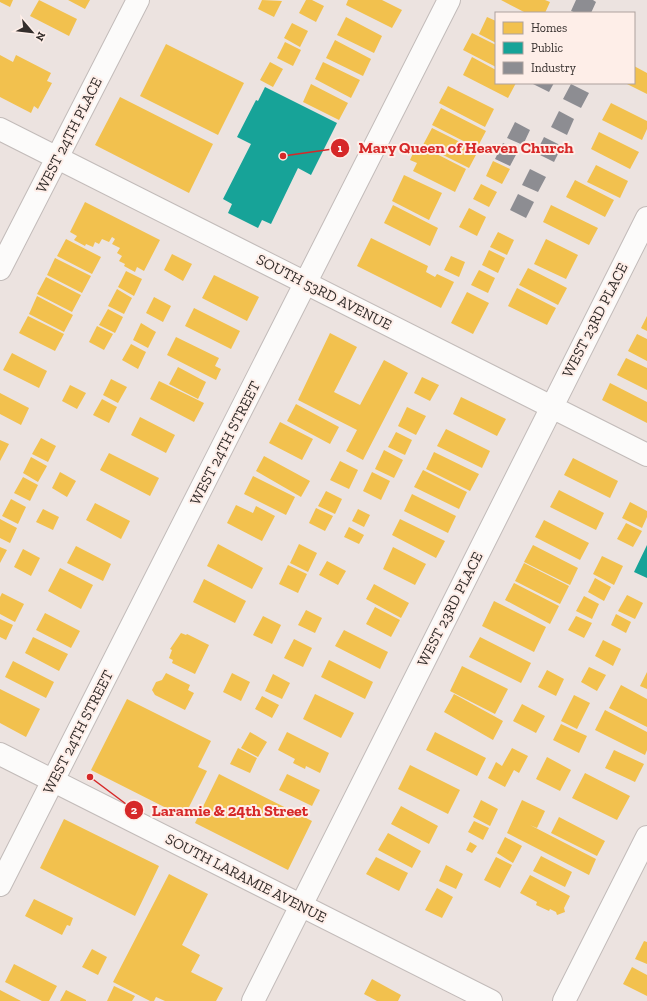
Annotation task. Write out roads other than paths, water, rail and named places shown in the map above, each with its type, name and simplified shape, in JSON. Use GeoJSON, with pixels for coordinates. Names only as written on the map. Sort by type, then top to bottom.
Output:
{"type":"FeatureCollection","features":[{"type":"Feature","properties":{"kind":"street","name":"WEST 24TH PLACE"},"geometry":{"type":"LineString","coordinates":[[0,269],[138,0]]}},
{"type":"Feature","properties":{"kind":"street","name":"WEST 24TH STREET"},"geometry":{"type":"LineString","coordinates":[[0,885],[449,0]]}},
{"type":"Feature","properties":{"kind":"street","name":"SOUTH 53RD AVENUE"},"geometry":{"type":"LineString","coordinates":[[0,129],[647,455]]}},
{"type":"Feature","properties":{"kind":"street","name":"WEST 23RD PLACE"},"geometry":{"type":"LineString","coordinates":[[253,1001],[302,906],[551,406],[647,218]]}},
{"type":"Feature","properties":{"kind":"street","name":"SOUTH LARAMIE AVENUE"},"geometry":{"type":"LineString","coordinates":[[0,754],[491,1001]]}},
{"type":"Feature","properties":{"kind":"street"},"geometry":{"type":"LineString","coordinates":[[564,1001],[647,837]]}},
{"type":"Feature","properties":{"kind":"place","name":"Mary Queen of Heaven Church"},"geometry":{"type":"Point","coordinates":[283,156]}},
{"type":"Feature","properties":{"kind":"place","name":"Laramie & 24th Street"},"geometry":{"type":"Point","coordinates":[90,777]}}]}
